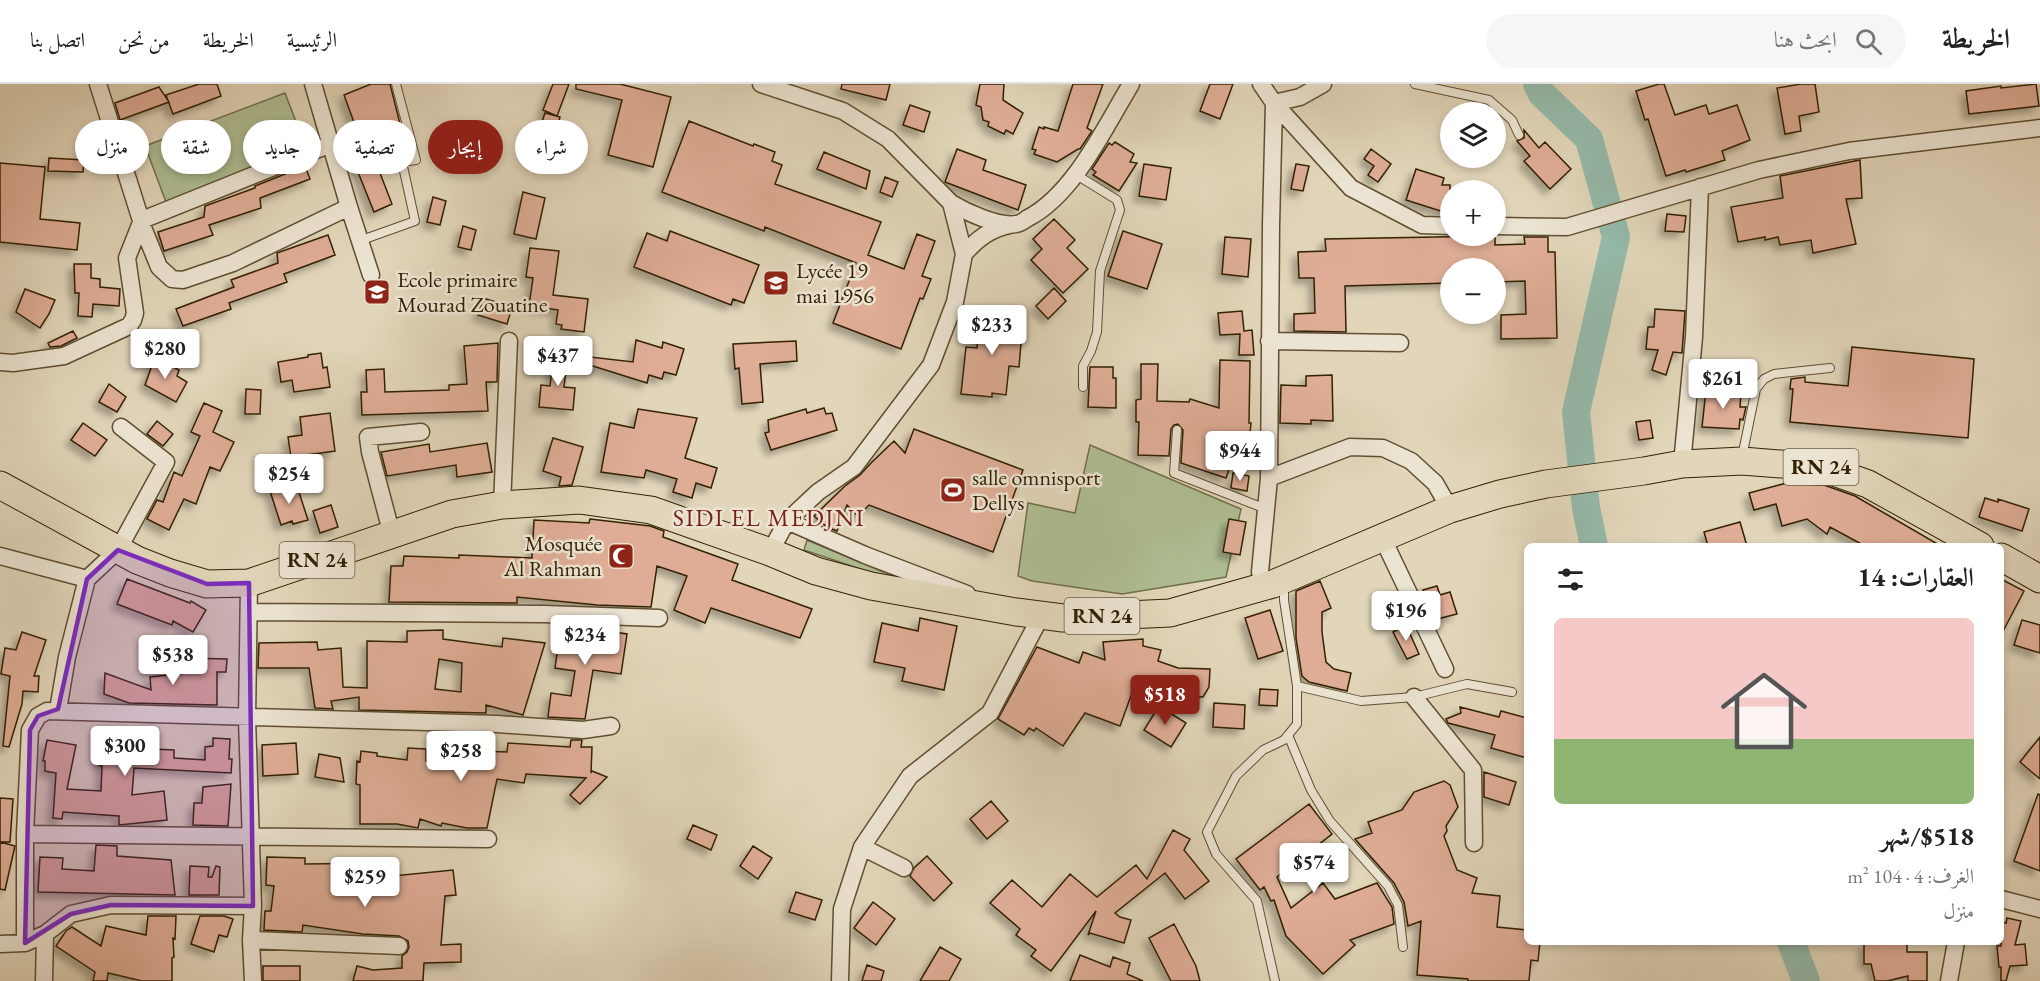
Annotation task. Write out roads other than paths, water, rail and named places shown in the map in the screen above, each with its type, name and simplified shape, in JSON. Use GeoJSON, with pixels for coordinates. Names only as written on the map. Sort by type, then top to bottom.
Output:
{"type":"FeatureCollection","features":[{"type":"Feature","properties":{"kind":"main road","name":"RN 24"},"geometry":{"type":"LineString","coordinates":[[0,485],[118,550],[170,573],[207,584],[249,583],[452,514],[502,506],[579,500],[651,510],[770,552],[816,571],[871,586],[1028,614],[1063,618],[1170,613],[1274,583],[1450,509],[1500,494],[1546,484],[1682,464],[1742,461],[1820,467],[1868,484],[1975,543]]}},
{"type":"Feature","properties":{"kind":"main road"},"geometry":{"type":"LineString","coordinates":[[2004,559],[2040,579]]}},
{"type":"Feature","properties":{"kind":"street"},"geometry":{"type":"LineString","coordinates":[[98,84],[142,220],[159,267],[167,276],[183,280],[233,263],[349,207]]}},
{"type":"Feature","properties":{"kind":"street"},"geometry":{"type":"LineString","coordinates":[[313,84],[359,242],[371,275]]}},
{"type":"Feature","properties":{"kind":"street"},"geometry":{"type":"LineString","coordinates":[[761,84],[843,111],[888,140],[951,203],[971,214],[993,221],[1016,224]]}},
{"type":"Feature","properties":{"kind":"street"},"geometry":{"type":"LineString","coordinates":[[964,254],[986,233],[1016,224],[1037,214],[1055,199],[1075,174],[1131,84]]}},
{"type":"Feature","properties":{"kind":"street"},"geometry":{"type":"LineString","coordinates":[[1261,84],[1274,103],[1352,188],[1422,225],[1440,225]]}},
{"type":"Feature","properties":{"kind":"street"},"geometry":{"type":"LineString","coordinates":[[1274,103],[1300,97],[1323,84]]}},
{"type":"Feature","properties":{"kind":"street"},"geometry":{"type":"LineString","coordinates":[[1274,103],[1269,341],[1269,478],[1260,572],[1274,583]]}},
{"type":"Feature","properties":{"kind":"street"},"geometry":{"type":"LineString","coordinates":[[1506,226],[1567,227],[1759,170],[1850,151],[2040,128]]}},
{"type":"Feature","properties":{"kind":"street"},"geometry":{"type":"LineString","coordinates":[[0,362],[13,363],[64,356],[129,326],[134,320],[135,313],[127,258],[142,220],[331,144]]}},
{"type":"Feature","properties":{"kind":"street"},"geometry":{"type":"LineString","coordinates":[[1682,464],[1694,337],[1700,187]]}},
{"type":"Feature","properties":{"kind":"street"},"geometry":{"type":"LineString","coordinates":[[770,552],[787,521],[818,492],[854,468],[930,365],[955,302],[964,254],[951,203]]}},
{"type":"Feature","properties":{"kind":"street"},"geometry":{"type":"LineString","coordinates":[[502,506],[509,341]]}},
{"type":"Feature","properties":{"kind":"street"},"geometry":{"type":"LineString","coordinates":[[1269,341],[1400,342]]}},
{"type":"Feature","properties":{"kind":"street"},"geometry":{"type":"LineString","coordinates":[[58,710],[67,657],[87,579],[118,550],[166,462],[121,427]]}},
{"type":"Feature","properties":{"kind":"street"},"geometry":{"type":"LineString","coordinates":[[392,535],[368,437],[421,432]]}},
{"type":"Feature","properties":{"kind":"street"},"geometry":{"type":"LineString","coordinates":[[1269,478],[1350,447],[1383,448],[1411,461],[1435,483],[1450,509]]}},
{"type":"Feature","properties":{"kind":"street"},"geometry":{"type":"LineString","coordinates":[[787,521],[866,555],[1028,614],[990,713],[910,776],[862,847],[842,909],[840,981]]}},
{"type":"Feature","properties":{"kind":"street"},"geometry":{"type":"LineString","coordinates":[[1382,537],[1445,669]]}},
{"type":"Feature","properties":{"kind":"street"},"geometry":{"type":"LineString","coordinates":[[0,555],[87,579]]}},
{"type":"Feature","properties":{"kind":"street"},"geometry":{"type":"LineString","coordinates":[[249,583],[247,718],[253,981]]}},
{"type":"Feature","properties":{"kind":"street"},"geometry":{"type":"LineString","coordinates":[[249,612],[544,614],[659,618]]}},
{"type":"Feature","properties":{"kind":"street"},"geometry":{"type":"LineString","coordinates":[[1414,697],[1473,770],[1474,843]]}},
{"type":"Feature","properties":{"kind":"street"},"geometry":{"type":"LineString","coordinates":[[25,943],[25,834],[30,730],[38,716],[47,711],[496,724],[583,730],[611,726]]}},
{"type":"Feature","properties":{"kind":"street"},"geometry":{"type":"LineString","coordinates":[[25,834],[488,839]]}},
{"type":"Feature","properties":{"kind":"street"},"geometry":{"type":"LineString","coordinates":[[862,847],[904,868]]}},
{"type":"Feature","properties":{"kind":"street"},"geometry":{"type":"LineString","coordinates":[[2004,900],[2040,909]]}},
{"type":"Feature","properties":{"kind":"street"},"geometry":{"type":"LineString","coordinates":[[0,944],[25,943],[45,934],[70,914],[111,905],[253,906]]}},
{"type":"Feature","properties":{"kind":"street"},"geometry":{"type":"LineString","coordinates":[[44,981],[45,934]]}},
{"type":"Feature","properties":{"kind":"street"},"geometry":{"type":"LineString","coordinates":[[251,940],[399,946]]}},
{"type":"Feature","properties":{"kind":"street"},"geometry":{"type":"LineString","coordinates":[[1949,981],[1955,945]]}},
{"type":"Feature","properties":{"kind":"lane"},"geometry":{"type":"LineString","coordinates":[[359,242],[415,221],[402,162],[416,160],[396,84]]}},
{"type":"Feature","properties":{"kind":"lane"},"geometry":{"type":"LineString","coordinates":[[1415,84],[1489,100],[1512,120],[1519,135]]}},
{"type":"Feature","properties":{"kind":"lane"},"geometry":{"type":"LineString","coordinates":[[1075,174],[1117,200],[1120,210],[1100,271],[1097,332],[1083,366],[1083,387]]}},
{"type":"Feature","properties":{"kind":"lane"},"geometry":{"type":"LineString","coordinates":[[1742,461],[1756,389],[1764,379],[1774,375],[1830,368]]}},
{"type":"Feature","properties":{"kind":"lane"},"geometry":{"type":"LineString","coordinates":[[1177,430],[1174,473],[1266,509]]}},
{"type":"Feature","properties":{"kind":"lane"},"geometry":{"type":"LineString","coordinates":[[1274,583],[1284,600],[1297,686],[1297,724],[1284,740],[1263,750],[1236,776],[1207,832],[1216,854],[1257,901],[1275,981]]}},
{"type":"Feature","properties":{"kind":"lane"},"geometry":{"type":"LineString","coordinates":[[1297,686],[1361,701],[1414,697],[1467,684],[1512,692]]}},
{"type":"Feature","properties":{"kind":"lane"},"geometry":{"type":"LineString","coordinates":[[1288,735],[1311,790],[1330,821],[1388,886],[1398,905],[1403,947]]}},
{"type":"Feature","properties":{"kind":"waterway"},"geometry":{"type":"LineString","coordinates":[[1537,84],[1542,94],[1589,139],[1616,237],[1576,412],[1586,508],[1593,543]]}},
{"type":"Feature","properties":{"kind":"waterway"},"geometry":{"type":"LineString","coordinates":[[1792,945],[1806,981]]}},
{"type":"Feature","properties":{"kind":"place","name":"Lycée 19 mai 1956"},"geometry":{"type":"Point","coordinates":[776,283]}},
{"type":"Feature","properties":{"kind":"place","name":"Ecole primaire Mourad Zouatine"},"geometry":{"type":"Point","coordinates":[377,292]}},
{"type":"Feature","properties":{"kind":"place","name":"salle omnisport Dellys"},"geometry":{"type":"Point","coordinates":[953,490]}},
{"type":"Feature","properties":{"kind":"place","name":"Mosquée Al Rahman"},"geometry":{"type":"Point","coordinates":[621,556]}},
{"type":"Feature","properties":{"kind":"district","name":"SIDI EL MEDJNI"},"geometry":{"type":"Point","coordinates":[769,518]}}]}
